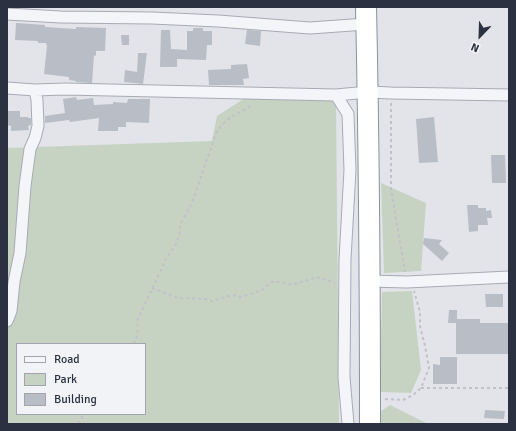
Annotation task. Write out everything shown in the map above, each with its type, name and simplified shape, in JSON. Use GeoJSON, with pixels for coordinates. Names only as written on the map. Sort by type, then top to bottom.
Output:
{"type":"FeatureCollection","features":[{"type":"Feature","properties":{"kind":"highway"},"geometry":{"type":"LineString","coordinates":[[366,16],[370,281],[370,424]]}},
{"type":"Feature","properties":{"kind":"street"},"geometry":{"type":"LineString","coordinates":[[7,14],[61,18],[152,18],[196,20],[310,28],[366,16]]}},
{"type":"Feature","properties":{"kind":"street"},"geometry":{"type":"LineString","coordinates":[[7,88],[35,90],[65,89],[336,95],[368,92],[509,95]]}},
{"type":"Feature","properties":{"kind":"street"},"geometry":{"type":"LineString","coordinates":[[7,321],[11,311],[14,282],[20,253],[25,186],[30,149],[38,126],[35,90]]}},
{"type":"Feature","properties":{"kind":"street"},"geometry":{"type":"LineString","coordinates":[[336,95],[348,114],[350,170],[344,260],[344,377],[348,424]]}},
{"type":"Feature","properties":{"kind":"street"},"geometry":{"type":"LineString","coordinates":[[370,281],[407,282],[509,277]]}},
{"type":"Feature","properties":{"kind":"path"},"geometry":{"type":"LineString","coordinates":[[134,343],[138,330],[137,322],[166,259],[176,244],[181,223],[192,203],[216,133],[230,117],[250,107],[258,93]]}},
{"type":"Feature","properties":{"kind":"path"},"geometry":{"type":"LineString","coordinates":[[370,399],[403,400],[413,395],[421,388],[429,368],[420,326],[420,312],[414,292],[407,282],[391,189],[391,93]]}},
{"type":"Feature","properties":{"kind":"path"},"geometry":{"type":"LineString","coordinates":[[152,288],[178,298],[204,299],[212,301],[233,295],[240,297],[254,293],[262,290],[271,282],[292,284],[316,277],[344,286]]}},
{"type":"Feature","properties":{"kind":"path"},"geometry":{"type":"LineString","coordinates":[[421,388],[509,388]]}},
{"type":"Feature","properties":{"kind":"path"},"geometry":{"type":"LineString","coordinates":[[78,424],[83,415]]}},
{"type":"Feature","properties":{"kind":"green space"},"geometry":{"type":"Polygon","coordinates":[[[245,98],[336,101],[339,424],[7,424],[7,148],[212,141],[217,116],[245,98]]]}},
{"type":"Feature","properties":{"kind":"green space"},"geometry":{"type":"Polygon","coordinates":[[[381,183],[426,203],[421,271],[384,273],[381,183]]]}},
{"type":"Feature","properties":{"kind":"green space"},"geometry":{"type":"Polygon","coordinates":[[[412,291],[421,370],[411,393],[380,392],[382,292],[412,291]]]}},
{"type":"Feature","properties":{"kind":"green space"},"geometry":{"type":"Polygon","coordinates":[[[390,405],[428,424],[380,424],[380,412],[390,405]]]}},
{"type":"Feature","properties":{"kind":"building"},"geometry":{"type":"Polygon","coordinates":[[[16,23],[76,29],[76,27],[106,28],[105,51],[96,51],[96,56],[94,55],[92,83],[76,82],[69,80],[69,77],[44,74],[46,43],[38,43],[38,41],[15,40],[16,23]]]}},
{"type":"Feature","properties":{"kind":"building"},"geometry":{"type":"Polygon","coordinates":[[[193,28],[203,28],[203,31],[212,31],[212,45],[207,45],[206,60],[177,59],[177,67],[160,67],[161,30],[170,30],[171,49],[187,50],[187,31],[193,31],[193,28]]]}},
{"type":"Feature","properties":{"kind":"building"},"geometry":{"type":"Polygon","coordinates":[[[247,30],[261,31],[260,46],[245,44],[247,30]]]}},
{"type":"Feature","properties":{"kind":"building"},"geometry":{"type":"Polygon","coordinates":[[[121,35],[129,35],[129,45],[122,45],[121,35]]]}},
{"type":"Feature","properties":{"kind":"building"},"geometry":{"type":"Polygon","coordinates":[[[138,53],[147,53],[143,84],[124,82],[125,70],[137,72],[138,53]]]}},
{"type":"Feature","properties":{"kind":"building"},"geometry":{"type":"Polygon","coordinates":[[[247,64],[249,78],[243,79],[244,85],[209,85],[208,70],[231,69],[231,65],[247,64]]]}},
{"type":"Feature","properties":{"kind":"building"},"geometry":{"type":"Polygon","coordinates":[[[76,97],[77,100],[93,98],[94,105],[113,104],[113,102],[127,103],[128,99],[150,99],[149,123],[126,122],[126,127],[118,127],[118,131],[98,131],[99,118],[70,122],[69,120],[45,123],[45,116],[65,113],[63,99],[76,97]]]}},
{"type":"Feature","properties":{"kind":"building"},"geometry":{"type":"Polygon","coordinates":[[[7,111],[20,111],[20,117],[31,118],[31,125],[28,126],[29,130],[11,131],[11,126],[7,125],[7,111]]]}},
{"type":"Feature","properties":{"kind":"building"},"geometry":{"type":"Polygon","coordinates":[[[434,117],[438,162],[419,163],[416,119],[434,117]]]}},
{"type":"Feature","properties":{"kind":"building"},"geometry":{"type":"Polygon","coordinates":[[[491,155],[505,155],[506,183],[492,183],[491,155]]]}},
{"type":"Feature","properties":{"kind":"building"},"geometry":{"type":"Polygon","coordinates":[[[467,205],[478,205],[478,208],[486,208],[486,211],[491,210],[492,218],[487,218],[488,225],[478,225],[478,231],[469,232],[467,205]]]}},
{"type":"Feature","properties":{"kind":"building"},"geometry":{"type":"Polygon","coordinates":[[[424,238],[442,240],[439,244],[449,253],[442,261],[423,244],[424,238]]]}},
{"type":"Feature","properties":{"kind":"building"},"geometry":{"type":"Polygon","coordinates":[[[485,294],[503,294],[503,307],[486,307],[485,294]]]}},
{"type":"Feature","properties":{"kind":"building"},"geometry":{"type":"Polygon","coordinates":[[[449,310],[457,310],[457,319],[480,319],[480,323],[509,323],[509,354],[456,354],[456,323],[448,323],[449,310]]]}},
{"type":"Feature","properties":{"kind":"building"},"geometry":{"type":"Polygon","coordinates":[[[440,357],[457,357],[457,384],[433,384],[433,364],[440,365],[440,357]]]}},
{"type":"Feature","properties":{"kind":"building"},"geometry":{"type":"Polygon","coordinates":[[[485,410],[505,411],[504,419],[484,418],[485,410]]]}}]}
